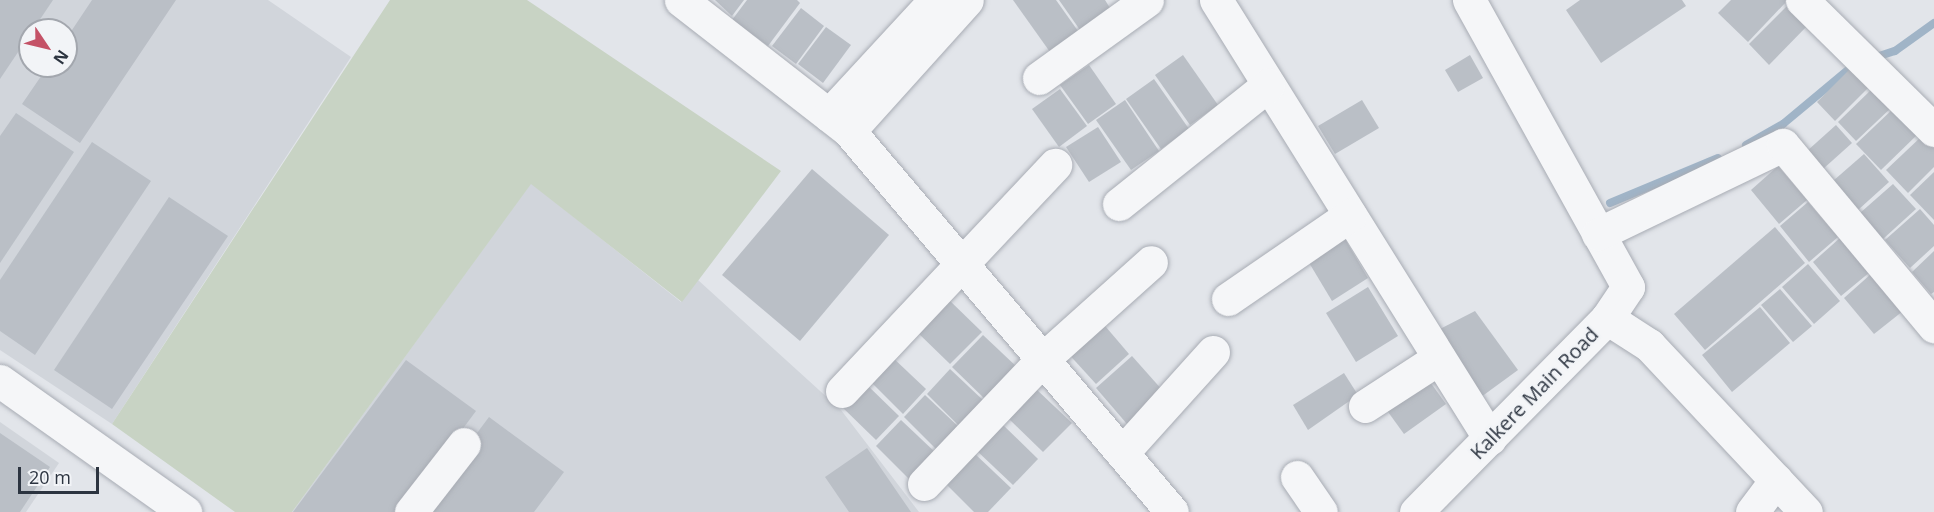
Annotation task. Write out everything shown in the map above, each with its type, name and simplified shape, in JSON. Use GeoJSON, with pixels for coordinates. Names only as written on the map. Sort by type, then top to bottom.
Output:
{"type":"FeatureCollection","features":[{"type":"Feature","properties":{"kind":"street"},"geometry":{"type":"LineString","coordinates":[[681,0],[839,123],[1172,512]]}},
{"type":"Feature","properties":{"kind":"street"},"geometry":{"type":"LineString","coordinates":[[839,123],[934,0]]}},
{"type":"Feature","properties":{"kind":"street"},"geometry":{"type":"LineString","coordinates":[[839,123],[967,0]]}},
{"type":"Feature","properties":{"kind":"street"},"geometry":{"type":"LineString","coordinates":[[1038,78],[1147,0]]}},
{"type":"Feature","properties":{"kind":"street"},"geometry":{"type":"LineString","coordinates":[[1216,0],[1490,439]]}},
{"type":"Feature","properties":{"kind":"street"},"geometry":{"type":"LineString","coordinates":[[1469,0],[1628,286],[1607,318]]}},
{"type":"Feature","properties":{"kind":"street"},"geometry":{"type":"LineString","coordinates":[[1802,0],[1934,130]]}},
{"type":"Feature","properties":{"kind":"street"},"geometry":{"type":"LineString","coordinates":[[1119,204],[1268,85]]}},
{"type":"Feature","properties":{"kind":"street"},"geometry":{"type":"LineString","coordinates":[[1598,234],[1783,145],[1934,326]]}},
{"type":"Feature","properties":{"kind":"street"},"geometry":{"type":"LineString","coordinates":[[842,391],[960,263],[1055,165]]}},
{"type":"Feature","properties":{"kind":"street"},"geometry":{"type":"LineString","coordinates":[[1228,299],[1350,215]]}},
{"type":"Feature","properties":{"kind":"street"},"geometry":{"type":"LineString","coordinates":[[924,484],[1043,359],[1151,262]]}},
{"type":"Feature","properties":{"kind":"street","name":"Kalkere Main Road"},"geometry":{"type":"LineString","coordinates":[[1420,511],[1607,318],[1649,345],[1806,512]]}},
{"type":"Feature","properties":{"kind":"street"},"geometry":{"type":"LineString","coordinates":[[1122,453],[1213,352]]}},
{"type":"Feature","properties":{"kind":"street"},"geometry":{"type":"LineString","coordinates":[[1365,406],[1439,357]]}},
{"type":"Feature","properties":{"kind":"street"},"geometry":{"type":"LineString","coordinates":[[0,381],[185,512]]}},
{"type":"Feature","properties":{"kind":"street"},"geometry":{"type":"LineString","coordinates":[[411,512],[464,444]]}},
{"type":"Feature","properties":{"kind":"street"},"geometry":{"type":"LineString","coordinates":[[1296,477],[1321,512]]}},
{"type":"Feature","properties":{"kind":"street"},"geometry":{"type":"LineString","coordinates":[[1752,512],[1776,480]]}},
{"type":"Feature","properties":{"kind":"shaded area"},"geometry":{"type":"Polygon","coordinates":[[[0,0],[268,0],[351,57],[112,424],[0,350],[0,0]]]}},
{"type":"Feature","properties":{"kind":"shaded area"},"geometry":{"type":"Polygon","coordinates":[[[531,183],[681,302],[698,280],[841,410],[919,512],[292,512],[531,183]]]}},
{"type":"Feature","properties":{"kind":"shaded area"},"geometry":{"type":"Polygon","coordinates":[[[0,422],[59,463],[26,512],[0,512],[0,422]]]}},
{"type":"Feature","properties":{"kind":"green space"},"geometry":{"type":"Polygon","coordinates":[[[390,0],[527,0],[781,171],[682,302],[531,184],[292,512],[235,512],[112,424],[390,0]]]}},
{"type":"Feature","properties":{"kind":"building"},"geometry":{"type":"Polygon","coordinates":[[[0,0],[53,0],[41,18],[18,18],[18,52],[0,79],[0,0]]]}},
{"type":"Feature","properties":{"kind":"building"},"geometry":{"type":"Polygon","coordinates":[[[92,0],[176,0],[80,143],[22,104],[40,78],[78,78],[78,21],[92,0]]]}},
{"type":"Feature","properties":{"kind":"building"},"geometry":{"type":"Polygon","coordinates":[[[715,0],[744,0],[732,16],[715,0]]]}},
{"type":"Feature","properties":{"kind":"building"},"geometry":{"type":"Polygon","coordinates":[[[747,0],[797,0],[800,3],[768,46],[732,20],[747,0]]]}},
{"type":"Feature","properties":{"kind":"building"},"geometry":{"type":"Polygon","coordinates":[[[1013,0],[1056,0],[1078,31],[1050,52],[1013,0]]]}},
{"type":"Feature","properties":{"kind":"building"},"geometry":{"type":"Polygon","coordinates":[[[1059,0],[1105,0],[1110,8],[1080,30],[1059,0]]]}},
{"type":"Feature","properties":{"kind":"building"},"geometry":{"type":"Polygon","coordinates":[[[1580,0],[1682,0],[1686,6],[1601,63],[1566,10],[1580,0]]]}},
{"type":"Feature","properties":{"kind":"building"},"geometry":{"type":"Polygon","coordinates":[[[1731,0],[1787,1],[1748,42],[1718,13],[1731,0]]]}},
{"type":"Feature","properties":{"kind":"building"},"geometry":{"type":"Polygon","coordinates":[[[1790,3],[1810,23],[1769,65],[1749,44],[1790,3]]]}},
{"type":"Feature","properties":{"kind":"building"},"geometry":{"type":"Polygon","coordinates":[[[801,8],[824,26],[796,64],[772,46],[801,8]]]}},
{"type":"Feature","properties":{"kind":"building"},"geometry":{"type":"Polygon","coordinates":[[[826,27],[851,45],[823,83],[798,64],[826,27]]]}},
{"type":"Feature","properties":{"kind":"building"},"geometry":{"type":"Polygon","coordinates":[[[1183,55],[1218,105],[1190,125],[1155,75],[1183,55]]]}},
{"type":"Feature","properties":{"kind":"building"},"geometry":{"type":"Polygon","coordinates":[[[1470,55],[1483,78],[1458,92],[1445,70],[1470,55]]]}},
{"type":"Feature","properties":{"kind":"building"},"geometry":{"type":"Polygon","coordinates":[[[1089,65],[1116,104],[1088,124],[1060,85],[1089,65]]]}},
{"type":"Feature","properties":{"kind":"building"},"geometry":{"type":"Polygon","coordinates":[[[1854,65],[1873,83],[1835,121],[1817,102],[1854,65]]]}},
{"type":"Feature","properties":{"kind":"building"},"geometry":{"type":"Polygon","coordinates":[[[1154,79],[1189,129],[1161,149],[1126,99],[1154,79]]]}},
{"type":"Feature","properties":{"kind":"building"},"geometry":{"type":"Polygon","coordinates":[[[1873,88],[1892,107],[1856,141],[1838,122],[1873,88]]]}},
{"type":"Feature","properties":{"kind":"building"},"geometry":{"type":"Polygon","coordinates":[[[1060,89],[1087,126],[1059,147],[1032,109],[1060,89]]]}},
{"type":"Feature","properties":{"kind":"building"},"geometry":{"type":"Polygon","coordinates":[[[1125,100],[1159,151],[1131,170],[1096,120],[1125,100]]]}},
{"type":"Feature","properties":{"kind":"building"},"geometry":{"type":"Polygon","coordinates":[[[1362,100],[1379,128],[1335,154],[1318,126],[1362,100]]]}},
{"type":"Feature","properties":{"kind":"building"},"geometry":{"type":"Polygon","coordinates":[[[1895,107],[1919,133],[1881,170],[1856,144],[1895,107]]]}},
{"type":"Feature","properties":{"kind":"building"},"geometry":{"type":"Polygon","coordinates":[[[16,113],[74,152],[0,263],[0,136],[16,113]]]}},
{"type":"Feature","properties":{"kind":"building"},"geometry":{"type":"Polygon","coordinates":[[[1836,125],[1852,143],[1823,169],[1807,151],[1836,125]]]}},
{"type":"Feature","properties":{"kind":"building"},"geometry":{"type":"Polygon","coordinates":[[[1098,127],[1121,162],[1089,182],[1066,147],[1098,127]]]}},
{"type":"Feature","properties":{"kind":"building"},"geometry":{"type":"Polygon","coordinates":[[[1923,135],[1934,146],[1934,167],[1908,193],[1886,170],[1923,135]]]}},
{"type":"Feature","properties":{"kind":"building"},"geometry":{"type":"Polygon","coordinates":[[[92,142],[151,181],[35,355],[0,331],[0,280],[92,142]]]}},
{"type":"Feature","properties":{"kind":"building"},"geometry":{"type":"Polygon","coordinates":[[[1864,154],[1889,182],[1858,210],[1833,181],[1864,154]]]}},
{"type":"Feature","properties":{"kind":"building"},"geometry":{"type":"Polygon","coordinates":[[[1778,166],[1807,200],[1779,224],[1751,190],[1778,166]]]}},
{"type":"Feature","properties":{"kind":"building"},"geometry":{"type":"Polygon","coordinates":[[[812,169],[889,235],[800,341],[722,275],[812,169]]]}},
{"type":"Feature","properties":{"kind":"building"},"geometry":{"type":"Polygon","coordinates":[[[1934,172],[1934,220],[1910,195],[1934,172]]]}},
{"type":"Feature","properties":{"kind":"building"},"geometry":{"type":"Polygon","coordinates":[[[1893,184],[1916,209],[1883,239],[1860,213],[1893,184]]]}},
{"type":"Feature","properties":{"kind":"building"},"geometry":{"type":"Polygon","coordinates":[[[169,197],[228,236],[112,409],[54,370],[169,197]]]}},
{"type":"Feature","properties":{"kind":"building"},"geometry":{"type":"Polygon","coordinates":[[[1808,202],[1838,237],[1809,262],[1780,226],[1808,202]]]}},
{"type":"Feature","properties":{"kind":"building"},"geometry":{"type":"Polygon","coordinates":[[[1920,209],[1934,225],[1934,246],[1910,268],[1885,240],[1920,209]]]}},
{"type":"Feature","properties":{"kind":"building"},"geometry":{"type":"Polygon","coordinates":[[[1775,227],[1805,263],[1705,350],[1674,314],[1775,227]]]}},
{"type":"Feature","properties":{"kind":"building"},"geometry":{"type":"Polygon","coordinates":[[[1342,234],[1368,278],[1332,301],[1305,256],[1342,234]]]}},
{"type":"Feature","properties":{"kind":"building"},"geometry":{"type":"Polygon","coordinates":[[[1841,237],[1870,272],[1841,296],[1813,262],[1841,237]]]}},
{"type":"Feature","properties":{"kind":"building"},"geometry":{"type":"Polygon","coordinates":[[[1934,251],[1934,292],[1931,294],[1912,272],[1934,251]]]}},
{"type":"Feature","properties":{"kind":"building"},"geometry":{"type":"Polygon","coordinates":[[[1808,264],[1840,301],[1814,324],[1782,287],[1808,264]]]}},
{"type":"Feature","properties":{"kind":"building"},"geometry":{"type":"Polygon","coordinates":[[[1871,274],[1903,311],[1874,334],[1844,298],[1871,274]]]}},
{"type":"Feature","properties":{"kind":"building"},"geometry":{"type":"Polygon","coordinates":[[[1368,287],[1398,336],[1356,362],[1326,313],[1368,287]]]}},
{"type":"Feature","properties":{"kind":"building"},"geometry":{"type":"Polygon","coordinates":[[[1780,289],[1812,326],[1793,342],[1761,305],[1780,289]]]}},
{"type":"Feature","properties":{"kind":"building"},"geometry":{"type":"Polygon","coordinates":[[[947,298],[982,332],[950,364],[916,331],[947,298]]]}},
{"type":"Feature","properties":{"kind":"building"},"geometry":{"type":"Polygon","coordinates":[[[1760,307],[1790,343],[1732,392],[1702,355],[1760,307]]]}},
{"type":"Feature","properties":{"kind":"building"},"geometry":{"type":"Polygon","coordinates":[[[1475,311],[1518,370],[1481,397],[1440,329],[1475,311]]]}},
{"type":"Feature","properties":{"kind":"building"},"geometry":{"type":"Polygon","coordinates":[[[1100,320],[1129,354],[1096,384],[1065,350],[1100,320]]]}},
{"type":"Feature","properties":{"kind":"building"},"geometry":{"type":"Polygon","coordinates":[[[983,335],[1018,368],[987,401],[952,367],[983,335]]]}},
{"type":"Feature","properties":{"kind":"building"},"geometry":{"type":"Polygon","coordinates":[[[891,356],[926,389],[903,414],[868,379],[891,356]]]}},
{"type":"Feature","properties":{"kind":"building"},"geometry":{"type":"Polygon","coordinates":[[[1132,356],[1164,392],[1127,424],[1096,388],[1132,356]]]}},
{"type":"Feature","properties":{"kind":"building"},"geometry":{"type":"Polygon","coordinates":[[[406,360],[476,411],[401,512],[293,512],[406,360]]]}},
{"type":"Feature","properties":{"kind":"building"},"geometry":{"type":"Polygon","coordinates":[[[950,369],[985,402],[961,428],[927,394],[950,369]]]}},
{"type":"Feature","properties":{"kind":"building"},"geometry":{"type":"Polygon","coordinates":[[[1344,373],[1358,395],[1308,430],[1293,405],[1344,373]]]}},
{"type":"Feature","properties":{"kind":"building"},"geometry":{"type":"Polygon","coordinates":[[[1425,375],[1446,404],[1404,434],[1383,405],[1425,375]]]}},
{"type":"Feature","properties":{"kind":"building"},"geometry":{"type":"Polygon","coordinates":[[[864,382],[899,416],[876,440],[841,406],[864,382]]]}},
{"type":"Feature","properties":{"kind":"building"},"geometry":{"type":"Polygon","coordinates":[[[1036,389],[1072,423],[1043,452],[1009,419],[1036,389]]]}},
{"type":"Feature","properties":{"kind":"building"},"geometry":{"type":"Polygon","coordinates":[[[925,395],[961,429],[939,452],[904,417],[925,395]]]}},
{"type":"Feature","properties":{"kind":"building"},"geometry":{"type":"Polygon","coordinates":[[[489,417],[564,472],[534,512],[418,512],[489,417]]]}},
{"type":"Feature","properties":{"kind":"building"},"geometry":{"type":"Polygon","coordinates":[[[901,420],[936,453],[910,480],[876,446],[901,420]]]}},
{"type":"Feature","properties":{"kind":"building"},"geometry":{"type":"Polygon","coordinates":[[[1001,423],[1038,459],[1013,485],[976,450],[1001,423]]]}},
{"type":"Feature","properties":{"kind":"building"},"geometry":{"type":"Polygon","coordinates":[[[0,433],[50,467],[20,512],[0,512],[0,433]]]}},
{"type":"Feature","properties":{"kind":"building"},"geometry":{"type":"Polygon","coordinates":[[[867,448],[911,512],[849,512],[825,477],[867,448]]]}},
{"type":"Feature","properties":{"kind":"building"},"geometry":{"type":"Polygon","coordinates":[[[974,453],[1011,488],[988,512],[974,512],[945,483],[974,453]]]}},
{"type":"Feature","properties":{"kind":"waterway"},"geometry":{"type":"LineString","coordinates":[[1873,58],[1895,51],[1934,23]]}},
{"type":"Feature","properties":{"kind":"waterway"},"geometry":{"type":"LineString","coordinates":[[1746,145],[1783,124],[1855,64]]}},
{"type":"Feature","properties":{"kind":"waterway"},"geometry":{"type":"LineString","coordinates":[[1610,203],[1718,158]]}}]}
